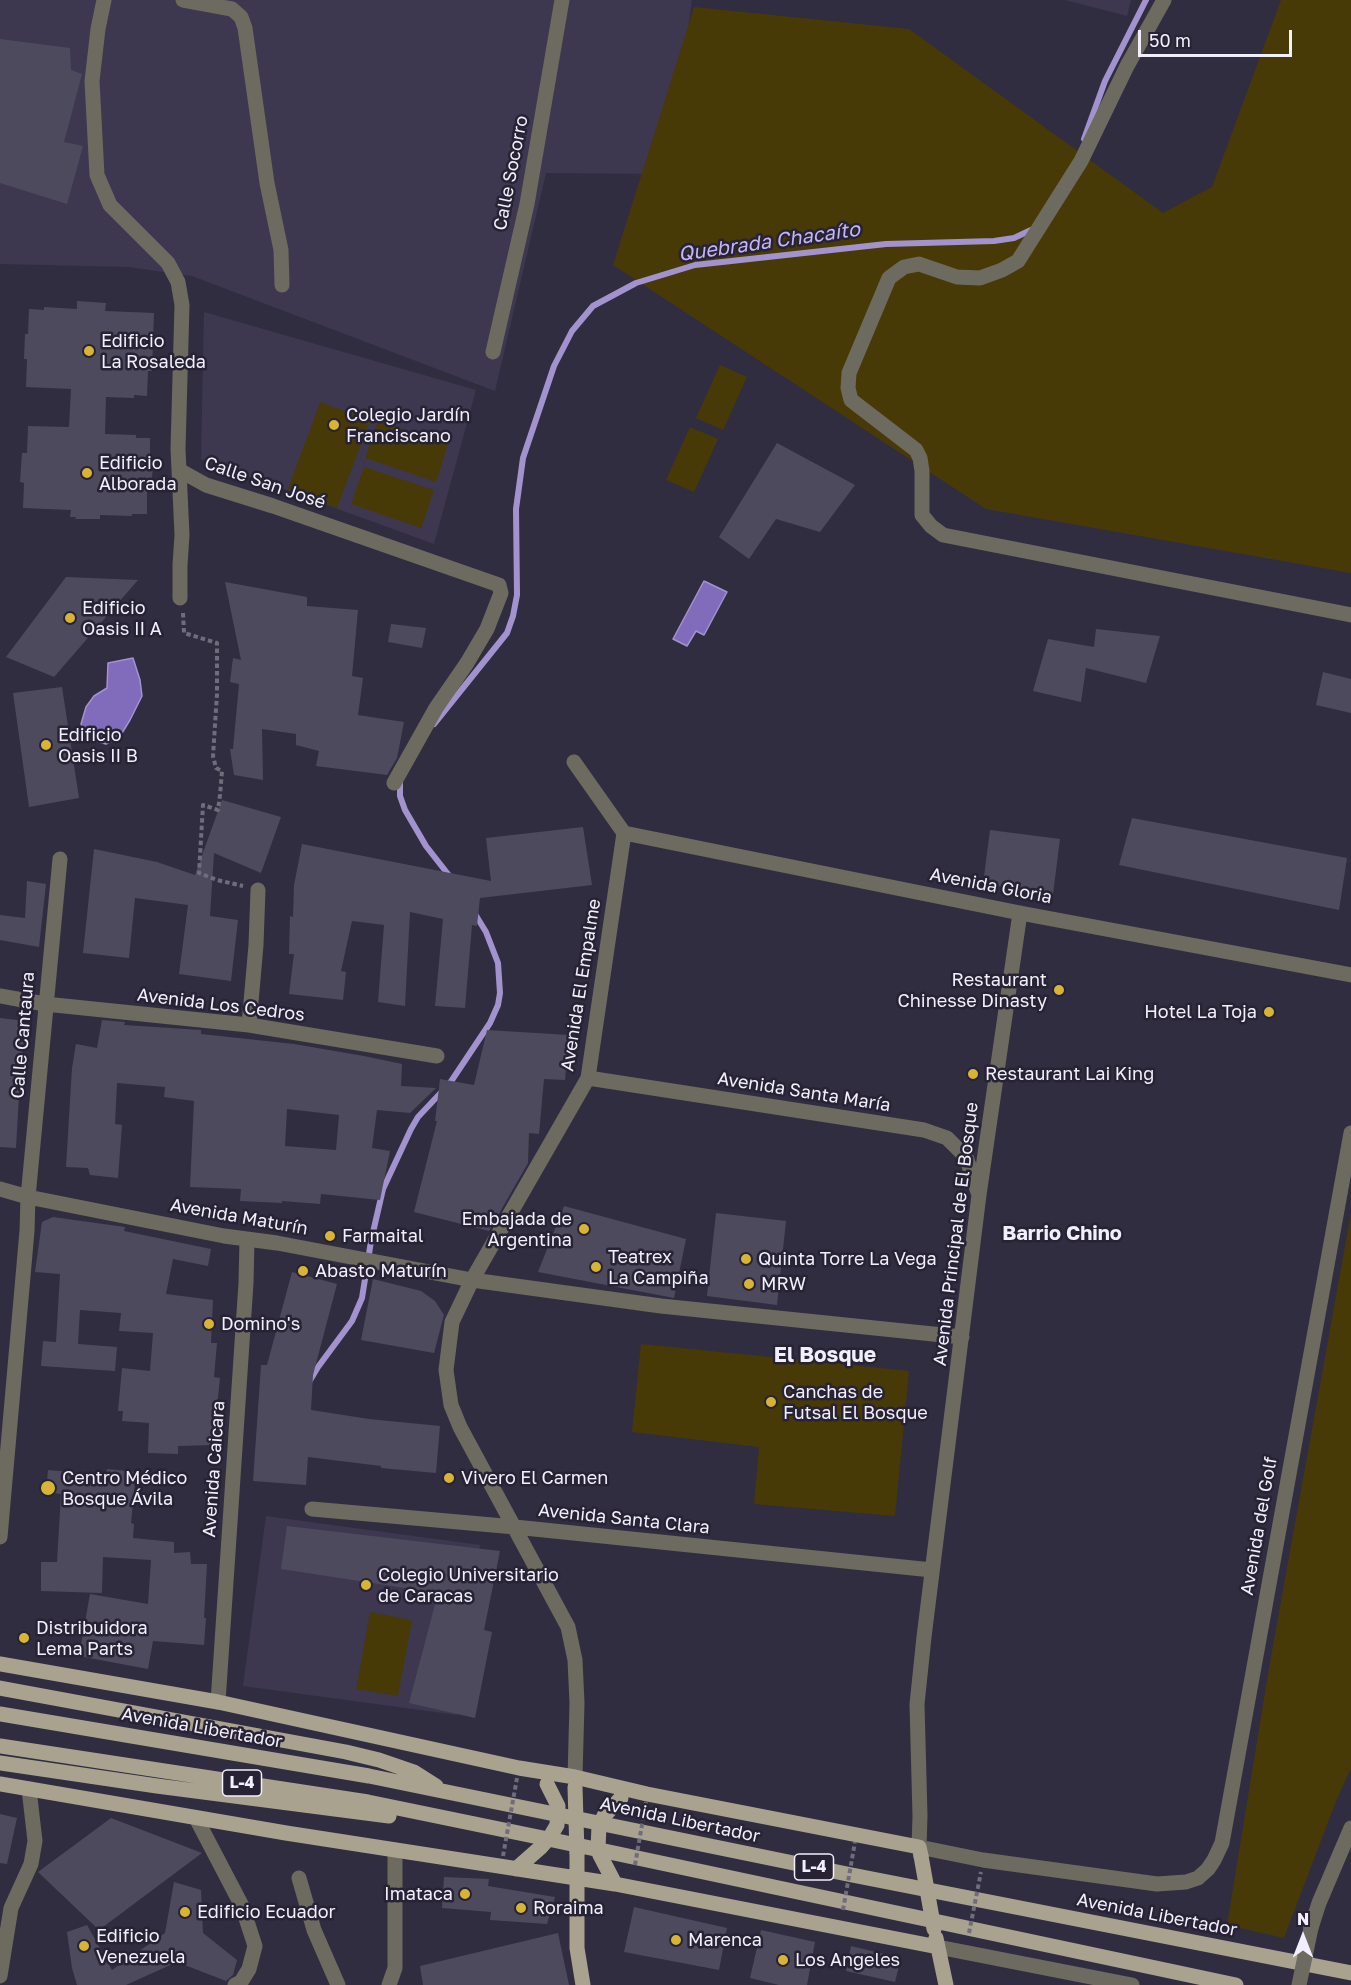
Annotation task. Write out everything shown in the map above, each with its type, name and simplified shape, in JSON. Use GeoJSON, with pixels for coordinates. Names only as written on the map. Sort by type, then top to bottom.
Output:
{"type":"FeatureCollection","features":[{"type":"Feature","properties":{"kind":"main road","name":"Avenida Libertador"},"geometry":{"type":"LineString","coordinates":[[0,1664],[218,1701],[535,1771],[627,1795],[920,1851]]}},
{"type":"Feature","properties":{"kind":"main road","name":"L-4"},"geometry":{"type":"LineString","coordinates":[[0,1688],[346,1752],[414,1772],[446,1792]]}},
{"type":"Feature","properties":{"kind":"main road","name":"Avenida Libertador"},"geometry":{"type":"LineString","coordinates":[[0,1714],[369,1776],[852,1875],[1351,1973]]}},
{"type":"Feature","properties":{"kind":"main road","name":"L-4"},"geometry":{"type":"LineString","coordinates":[[0,1746],[368,1802],[1236,1985]]}},
{"type":"Feature","properties":{"kind":"main road","name":"L-4"},"geometry":{"type":"LineString","coordinates":[[0,1763],[157,1786],[392,1816],[484,1825]]}},
{"type":"Feature","properties":{"kind":"main road"},"geometry":{"type":"LineString","coordinates":[[516,1869],[541,1847],[557,1825],[558,1806],[547,1784],[535,1771]]}},
{"type":"Feature","properties":{"kind":"main road"},"geometry":{"type":"LineString","coordinates":[[575,1782],[577,1948],[582,1985]]}},
{"type":"Feature","properties":{"kind":"main road","name":"L-4"},"geometry":{"type":"LineString","coordinates":[[0,1784],[196,1818],[615,1884],[938,1947]]}},
{"type":"Feature","properties":{"kind":"main road"},"geometry":{"type":"LineString","coordinates":[[615,1884],[598,1848],[599,1826],[608,1810],[627,1795]]}},
{"type":"Feature","properties":{"kind":"main road"},"geometry":{"type":"LineString","coordinates":[[920,1851],[946,1985]]}},
{"type":"Feature","properties":{"kind":"street","name":"Calle San José"},"geometry":{"type":"LineString","coordinates":[[104,0],[92,81],[97,175],[110,206],[168,263],[178,282],[182,305],[179,470],[206,485],[499,585],[501,593],[487,629],[436,708],[394,783]]}},
{"type":"Feature","properties":{"kind":"street"},"geometry":{"type":"LineString","coordinates":[[183,0],[232,9],[241,17],[245,28],[267,183],[281,250],[282,285]]}},
{"type":"Feature","properties":{"kind":"street","name":"Calle Socorro"},"geometry":{"type":"LineString","coordinates":[[493,352],[526,204],[562,0]]}},
{"type":"Feature","properties":{"kind":"street"},"geometry":{"type":"LineString","coordinates":[[1164,0],[1081,161],[1018,261],[980,278],[957,277],[919,264],[903,267],[889,278],[849,373],[848,388],[851,400],[916,450],[922,471],[922,515],[943,535],[1351,615]]}},
{"type":"Feature","properties":{"kind":"street"},"geometry":{"type":"LineString","coordinates":[[179,470],[182,535],[180,598]]}},
{"type":"Feature","properties":{"kind":"street"},"geometry":{"type":"LineString","coordinates":[[574,762],[624,833]]}},
{"type":"Feature","properties":{"kind":"street","name":"Avenida Gloria"},"geometry":{"type":"LineString","coordinates":[[624,833],[1020,913],[1351,975]]}},
{"type":"Feature","properties":{"kind":"street","name":"Avenida El Empalme"},"geometry":{"type":"LineString","coordinates":[[575,1782],[577,1702],[575,1659],[568,1628],[460,1427],[451,1405],[446,1370],[452,1322],[472,1280],[588,1078],[624,833]]}},
{"type":"Feature","properties":{"kind":"street","name":"Calle Cantaura"},"geometry":{"type":"LineString","coordinates":[[0,1537],[45,1004],[60,859]]}},
{"type":"Feature","properties":{"kind":"street"},"geometry":{"type":"LineString","coordinates":[[249,1025],[258,890]]}},
{"type":"Feature","properties":{"kind":"street","name":"Avenida Principal de El Bosque"},"geometry":{"type":"LineString","coordinates":[[920,1851],[917,1704],[979,1195],[1020,913]]}},
{"type":"Feature","properties":{"kind":"street","name":"Avenida Los Cedros"},"geometry":{"type":"LineString","coordinates":[[0,996],[45,1004],[249,1025],[437,1056]]}},
{"type":"Feature","properties":{"kind":"street","name":"Avenida Santa María"},"geometry":{"type":"LineString","coordinates":[[588,1078],[924,1130],[947,1138],[966,1157],[979,1195]]}},
{"type":"Feature","properties":{"kind":"street","name":"Avenida del Golf"},"geometry":{"type":"LineString","coordinates":[[1157,1884],[1186,1882],[1198,1878],[1208,1869],[1222,1843],[1351,1133]]}},
{"type":"Feature","properties":{"kind":"street","name":"Avenida Maturín"},"geometry":{"type":"LineString","coordinates":[[0,1189],[28,1197],[247,1240],[472,1280],[962,1337]]}},
{"type":"Feature","properties":{"kind":"street","name":"Avenida Caicara"},"geometry":{"type":"LineString","coordinates":[[218,1701],[247,1240]]}},
{"type":"Feature","properties":{"kind":"street","name":"Avenida Santa Clara"},"geometry":{"type":"LineString","coordinates":[[312,1509],[515,1527],[932,1570]]}},
{"type":"Feature","properties":{"kind":"street"},"geometry":{"type":"LineString","coordinates":[[2,1985],[0,1976],[11,1908],[31,1864],[35,1841],[29,1789]]}},
{"type":"Feature","properties":{"kind":"street"},"geometry":{"type":"LineString","coordinates":[[196,1818],[242,1906],[255,1946],[249,1969],[241,1982],[235,1985]]}},
{"type":"Feature","properties":{"kind":"street"},"geometry":{"type":"LineString","coordinates":[[1299,1985],[1311,1928],[1351,1828]]}},
{"type":"Feature","properties":{"kind":"street"},"geometry":{"type":"LineString","coordinates":[[389,1985],[395,1968],[395,1850]]}},
{"type":"Feature","properties":{"kind":"street","name":"Avenida Libertador"},"geometry":{"type":"LineString","coordinates":[[920,1851],[1157,1884]]}},
{"type":"Feature","properties":{"kind":"street"},"geometry":{"type":"LineString","coordinates":[[298,1878],[314,1929],[338,1985]]}},
{"type":"Feature","properties":{"kind":"street"},"geometry":{"type":"LineString","coordinates":[[938,1947],[1132,1985]]}},
{"type":"Feature","properties":{"kind":"path"},"geometry":{"type":"LineString","coordinates":[[180,598],[184,633],[217,643],[218,694],[213,756],[216,768],[222,771],[218,810],[202,806],[199,873],[258,890]]}},
{"type":"Feature","properties":{"kind":"path"},"geometry":{"type":"LineString","coordinates":[[503,1856],[517,1778]]}},
{"type":"Feature","properties":{"kind":"path"},"geometry":{"type":"LineString","coordinates":[[635,1865],[646,1802]]}},
{"type":"Feature","properties":{"kind":"path"},"geometry":{"type":"LineString","coordinates":[[843,1910],[855,1842]]}},
{"type":"Feature","properties":{"kind":"path"},"geometry":{"type":"LineString","coordinates":[[969,1933],[981,1872]]}},
{"type":"Feature","properties":{"kind":"shaded area"},"geometry":{"type":"Polygon","coordinates":[[[0,0],[692,0],[667,174],[546,173],[495,391],[192,276],[128,267],[0,264],[0,0]]]}},
{"type":"Feature","properties":{"kind":"shaded area"},"geometry":{"type":"Polygon","coordinates":[[[1065,0],[1131,0],[1127,16],[1065,0]]]}},
{"type":"Feature","properties":{"kind":"shaded area"},"geometry":{"type":"Polygon","coordinates":[[[1281,0],[1351,0],[1351,573],[986,509],[613,265],[694,7],[909,29],[1163,213],[1212,187],[1281,0]]]}},
{"type":"Feature","properties":{"kind":"shaded area","name":"Colegio Jardín Franciscano"},"geometry":{"type":"Polygon","coordinates":[[[204,312],[476,390],[434,544],[201,459],[204,312]]]}},
{"type":"Feature","properties":{"kind":"shaded area"},"geometry":{"type":"Polygon","coordinates":[[[720,365],[747,377],[723,430],[696,418],[720,365]]]}},
{"type":"Feature","properties":{"kind":"shaded area"},"geometry":{"type":"Polygon","coordinates":[[[320,402],[370,420],[337,508],[288,489],[320,402]]]}},
{"type":"Feature","properties":{"kind":"shaded area"},"geometry":{"type":"Polygon","coordinates":[[[378,421],[448,444],[436,482],[365,458],[378,421]]]}},
{"type":"Feature","properties":{"kind":"shaded area"},"geometry":{"type":"Polygon","coordinates":[[[690,427],[718,439],[694,492],[666,480],[690,427]]]}},
{"type":"Feature","properties":{"kind":"shaded area"},"geometry":{"type":"Polygon","coordinates":[[[364,467],[434,490],[421,528],[351,504],[364,467]]]}},
{"type":"Feature","properties":{"kind":"shaded area"},"geometry":{"type":"Polygon","coordinates":[[[704,581],[727,592],[704,635],[696,631],[687,646],[673,639],[704,581]]]}},
{"type":"Feature","properties":{"kind":"shaded area"},"geometry":{"type":"Polygon","coordinates":[[[133,658],[142,696],[130,720],[119,738],[106,744],[88,739],[81,724],[86,707],[94,696],[107,688],[108,663],[133,658]]]}},
{"type":"Feature","properties":{"kind":"shaded area"},"geometry":{"type":"Polygon","coordinates":[[[1351,1213],[1351,1768],[1336,1801],[1284,1938],[1227,1925],[1269,1668],[1351,1213]]]}},
{"type":"Feature","properties":{"kind":"shaded area","name":"Canchas de Futsal El Bosque"},"geometry":{"type":"Polygon","coordinates":[[[641,1344],[909,1371],[895,1516],[754,1504],[759,1447],[632,1432],[641,1344]]]}},
{"type":"Feature","properties":{"kind":"shaded area","name":"Colegio Universitario de Caracas"},"geometry":{"type":"Polygon","coordinates":[[[266,1516],[480,1545],[457,1715],[243,1686],[266,1516]]]}},
{"type":"Feature","properties":{"kind":"shaded area"},"geometry":{"type":"Polygon","coordinates":[[[370,1612],[412,1620],[398,1696],[356,1689],[370,1612]]]}},
{"type":"Feature","properties":{"kind":"building"},"geometry":{"type":"Polygon","coordinates":[[[0,39],[70,48],[71,70],[82,74],[64,142],[83,146],[67,204],[0,183],[0,39]]]}},
{"type":"Feature","properties":{"kind":"building"},"geometry":{"type":"Polygon","coordinates":[[[77,301],[106,303],[105,311],[154,313],[152,371],[148,371],[147,396],[106,397],[105,434],[150,438],[150,464],[153,464],[151,490],[147,490],[147,514],[100,515],[100,519],[75,519],[76,517],[70,517],[71,510],[23,508],[24,483],[20,482],[22,453],[27,453],[28,426],[69,427],[71,389],[26,387],[27,359],[24,359],[29,309],[44,310],[44,307],[77,309],[77,301]]]}},
{"type":"Feature","properties":{"kind":"building"},"geometry":{"type":"Polygon","coordinates":[[[777,443],[855,485],[820,532],[776,519],[749,559],[719,537],[777,443]]]}},
{"type":"Feature","properties":{"kind":"building","name":"Edificio Oasis II A"},"geometry":{"type":"Polygon","coordinates":[[[66,577],[138,580],[54,677],[6,657],[66,577]]]}},
{"type":"Feature","properties":{"kind":"building"},"geometry":{"type":"Polygon","coordinates":[[[225,582],[307,597],[307,606],[358,610],[352,676],[363,678],[358,715],[404,722],[397,758],[387,775],[316,766],[319,751],[296,745],[296,734],[262,729],[263,780],[234,775],[230,749],[233,749],[239,684],[230,682],[233,658],[241,660],[225,582]]]}},
{"type":"Feature","properties":{"kind":"building"},"geometry":{"type":"Polygon","coordinates":[[[391,624],[426,628],[422,648],[388,642],[391,624]]]}},
{"type":"Feature","properties":{"kind":"building"},"geometry":{"type":"Polygon","coordinates":[[[1096,629],[1160,636],[1146,683],[1086,668],[1081,702],[1033,691],[1048,639],[1094,647],[1096,629]]]}},
{"type":"Feature","properties":{"kind":"building"},"geometry":{"type":"Polygon","coordinates":[[[1323,672],[1351,679],[1351,713],[1316,705],[1323,672]]]}},
{"type":"Feature","properties":{"kind":"building","name":"Edificio Oasis II B"},"geometry":{"type":"Polygon","coordinates":[[[62,687],[79,798],[29,807],[13,693],[62,687]]]}},
{"type":"Feature","properties":{"kind":"building"},"geometry":{"type":"Polygon","coordinates":[[[222,800],[281,817],[261,873],[214,853],[210,916],[238,920],[231,981],[179,974],[188,905],[135,898],[129,958],[83,953],[94,849],[157,862],[195,875],[222,800]]]}},
{"type":"Feature","properties":{"kind":"building"},"geometry":{"type":"Polygon","coordinates":[[[1132,818],[1347,858],[1339,910],[1119,865],[1132,818]]]}},
{"type":"Feature","properties":{"kind":"building"},"geometry":{"type":"Polygon","coordinates":[[[583,827],[592,885],[480,898],[477,926],[472,925],[465,1008],[435,1006],[443,919],[410,912],[405,1006],[378,1002],[384,925],[352,921],[341,971],[346,972],[343,1000],[289,994],[294,954],[289,954],[290,916],[293,917],[294,885],[302,844],[491,881],[486,838],[583,827]]]}},
{"type":"Feature","properties":{"kind":"building"},"geometry":{"type":"Polygon","coordinates":[[[990,830],[1060,839],[1053,894],[983,884],[990,830]]]}},
{"type":"Feature","properties":{"kind":"building"},"geometry":{"type":"Polygon","coordinates":[[[27,881],[46,884],[39,947],[0,940],[0,915],[25,918],[27,881]]]}},
{"type":"Feature","properties":{"kind":"building"},"geometry":{"type":"Polygon","coordinates":[[[0,1018],[26,1021],[16,1148],[0,1147],[0,1018]]]}},
{"type":"Feature","properties":{"kind":"building"},"geometry":{"type":"Polygon","coordinates":[[[102,1020],[125,1022],[124,1025],[201,1030],[201,1034],[294,1044],[402,1064],[401,1086],[436,1088],[410,1113],[377,1110],[372,1148],[390,1151],[380,1200],[321,1194],[320,1204],[240,1201],[241,1189],[190,1187],[194,1101],[164,1097],[165,1087],[117,1083],[115,1124],[122,1125],[118,1178],[90,1175],[88,1168],[66,1167],[72,1068],[76,1044],[97,1048],[102,1020]],[[287,1109],[285,1146],[336,1150],[339,1115],[287,1109]]]}},
{"type":"Feature","properties":{"kind":"building"},"geometry":{"type":"Polygon","coordinates":[[[487,1030],[569,1035],[565,1080],[544,1079],[539,1134],[529,1133],[528,1163],[489,1231],[414,1212],[437,1121],[435,1121],[440,1079],[474,1085],[487,1030]]]}},
{"type":"Feature","properties":{"kind":"building"},"geometry":{"type":"Polygon","coordinates":[[[564,1206],[686,1239],[674,1298],[538,1272],[564,1206]]]}},
{"type":"Feature","properties":{"kind":"building","name":"Quinta Torre La Vega"},"geometry":{"type":"Polygon","coordinates":[[[716,1213],[786,1221],[777,1305],[707,1296],[716,1213]]]}},
{"type":"Feature","properties":{"kind":"building"},"geometry":{"type":"Polygon","coordinates":[[[53,1217],[125,1227],[124,1231],[211,1249],[208,1266],[173,1259],[166,1294],[213,1300],[211,1343],[217,1343],[214,1377],[220,1378],[216,1416],[214,1416],[213,1445],[178,1446],[178,1454],[148,1453],[149,1423],[122,1421],[123,1411],[118,1411],[122,1368],[150,1371],[153,1333],[119,1331],[121,1313],[80,1310],[78,1344],[117,1347],[115,1371],[41,1366],[43,1341],[56,1342],[60,1274],[35,1272],[42,1222],[53,1217]]]}},
{"type":"Feature","properties":{"kind":"building"},"geometry":{"type":"Polygon","coordinates":[[[292,1272],[337,1284],[313,1375],[311,1410],[440,1426],[436,1473],[381,1468],[381,1466],[308,1457],[306,1485],[253,1481],[261,1365],[267,1365],[292,1272]]]}},
{"type":"Feature","properties":{"kind":"building"},"geometry":{"type":"Polygon","coordinates":[[[373,1279],[421,1291],[435,1301],[444,1315],[434,1353],[361,1340],[373,1279]]]}},
{"type":"Feature","properties":{"kind":"building"},"geometry":{"type":"Polygon","coordinates":[[[107,1469],[136,1472],[131,1523],[134,1524],[133,1538],[174,1542],[174,1553],[190,1552],[191,1564],[207,1564],[204,1645],[153,1641],[148,1669],[79,1656],[90,1594],[148,1604],[151,1560],[103,1557],[102,1593],[41,1591],[41,1562],[57,1562],[61,1494],[46,1492],[48,1470],[106,1475],[107,1469]]]}},
{"type":"Feature","properties":{"kind":"building"},"geometry":{"type":"Polygon","coordinates":[[[287,1526],[500,1551],[484,1630],[492,1632],[475,1718],[409,1703],[438,1593],[281,1569],[287,1526]]]}},
{"type":"Feature","properties":{"kind":"building"},"geometry":{"type":"Polygon","coordinates":[[[0,1814],[17,1818],[7,1864],[0,1863],[0,1814]]]}},
{"type":"Feature","properties":{"kind":"building"},"geometry":{"type":"Polygon","coordinates":[[[111,1818],[202,1853],[99,1930],[38,1872],[111,1818]]]}},
{"type":"Feature","properties":{"kind":"building"},"geometry":{"type":"Polygon","coordinates":[[[444,1877],[489,1879],[488,1886],[555,1897],[547,1924],[490,1920],[491,1912],[442,1908],[444,1877]]]}},
{"type":"Feature","properties":{"kind":"building","name":"Edificio Ecuador"},"geometry":{"type":"Polygon","coordinates":[[[174,1882],[201,1890],[203,1933],[237,1960],[233,1975],[226,1981],[177,1962],[126,1985],[77,1985],[67,1932],[87,1925],[112,1970],[165,1933],[174,1882]]]}},
{"type":"Feature","properties":{"kind":"building","name":"Marenca"},"geometry":{"type":"Polygon","coordinates":[[[634,1907],[727,1928],[719,1970],[624,1952],[634,1907]]]}},
{"type":"Feature","properties":{"kind":"building","name":"Los Angeles"},"geometry":{"type":"Polygon","coordinates":[[[761,1930],[815,1942],[807,1985],[779,1985],[750,1978],[761,1930]]]}},
{"type":"Feature","properties":{"kind":"building"},"geometry":{"type":"Polygon","coordinates":[[[558,1933],[569,1985],[423,1985],[420,1966],[558,1933]]]}},
{"type":"Feature","properties":{"kind":"building"},"geometry":{"type":"Polygon","coordinates":[[[851,1946],[901,1958],[895,1982],[846,1971],[851,1946]]]}},
{"type":"Feature","properties":{"kind":"waterway","name":"Quebrada Chacaíto"},"geometry":{"type":"LineString","coordinates":[[1084,139],[1105,81],[1146,0]]}},
{"type":"Feature","properties":{"kind":"waterway","name":"Quebrada Chacaíto"},"geometry":{"type":"LineString","coordinates":[[434,724],[507,633],[517,595],[516,509],[523,458],[554,366],[572,331],[593,306],[636,283],[695,265],[886,244],[994,241],[1014,238],[1031,230]]}},
{"type":"Feature","properties":{"kind":"waterway","name":"Quebrada Chacaíto"},"geometry":{"type":"LineString","coordinates":[[400,780],[400,796],[405,810],[426,846],[451,878]]}},
{"type":"Feature","properties":{"kind":"waterway","name":"Quebrada Chacaíto"},"geometry":{"type":"LineString","coordinates":[[309,1382],[352,1321],[362,1298],[371,1241],[383,1189],[411,1129],[418,1117],[450,1083],[490,1023],[498,1005],[500,993],[498,963],[486,932],[475,914]]}},
{"type":"Feature","properties":{"kind":"place","name":"Edificio La Rosaleda"},"geometry":{"type":"Point","coordinates":[89,351]}},
{"type":"Feature","properties":{"kind":"place","name":"Colegio Jardín Franciscano"},"geometry":{"type":"Point","coordinates":[334,425]}},
{"type":"Feature","properties":{"kind":"place","name":"Edificio Alborada"},"geometry":{"type":"Point","coordinates":[87,473]}},
{"type":"Feature","properties":{"kind":"place","name":"Edificio Oasis II A"},"geometry":{"type":"Point","coordinates":[70,618]}},
{"type":"Feature","properties":{"kind":"place","name":"Edificio Oasis II B"},"geometry":{"type":"Point","coordinates":[46,745]}},
{"type":"Feature","properties":{"kind":"place","name":"Restaurant Chinesse Dinasty"},"geometry":{"type":"Point","coordinates":[1059,990]}},
{"type":"Feature","properties":{"kind":"place","name":"Hotel La Toja"},"geometry":{"type":"Point","coordinates":[1269,1012]}},
{"type":"Feature","properties":{"kind":"place","name":"Restaurant Lai King"},"geometry":{"type":"Point","coordinates":[973,1074]}},
{"type":"Feature","properties":{"kind":"place","name":"Embajada de Argentina"},"geometry":{"type":"Point","coordinates":[584,1229]}},
{"type":"Feature","properties":{"kind":"place","name":"Farmaital"},"geometry":{"type":"Point","coordinates":[330,1236]}},
{"type":"Feature","properties":{"kind":"place","name":"Quinta Torre La Vega"},"geometry":{"type":"Point","coordinates":[746,1259]}},
{"type":"Feature","properties":{"kind":"place","name":"Teatrex La Campiña"},"geometry":{"type":"Point","coordinates":[596,1267]}},
{"type":"Feature","properties":{"kind":"place","name":"Abasto Maturín"},"geometry":{"type":"Point","coordinates":[303,1271]}},
{"type":"Feature","properties":{"kind":"place","name":"MRW"},"geometry":{"type":"Point","coordinates":[749,1284]}},
{"type":"Feature","properties":{"kind":"place","name":"Domino's"},"geometry":{"type":"Point","coordinates":[209,1324]}},
{"type":"Feature","properties":{"kind":"place","name":"Canchas de Futsal El Bosque"},"geometry":{"type":"Point","coordinates":[771,1402]}},
{"type":"Feature","properties":{"kind":"place","name":"Vivero El Carmen"},"geometry":{"type":"Point","coordinates":[449,1478]}},
{"type":"Feature","properties":{"kind":"place","name":"Centro Médico Bosque Ávila"},"geometry":{"type":"Point","coordinates":[48,1488]}},
{"type":"Feature","properties":{"kind":"place","name":"Colegio Universitario de Caracas"},"geometry":{"type":"Point","coordinates":[366,1585]}},
{"type":"Feature","properties":{"kind":"place","name":"Distribuidora Lema Parts"},"geometry":{"type":"Point","coordinates":[24,1638]}},
{"type":"Feature","properties":{"kind":"place","name":"Imataca"},"geometry":{"type":"Point","coordinates":[465,1894]}},
{"type":"Feature","properties":{"kind":"place","name":"Roraima"},"geometry":{"type":"Point","coordinates":[521,1908]}},
{"type":"Feature","properties":{"kind":"place","name":"Edificio Ecuador"},"geometry":{"type":"Point","coordinates":[185,1912]}},
{"type":"Feature","properties":{"kind":"place","name":"Marenca"},"geometry":{"type":"Point","coordinates":[676,1940]}},
{"type":"Feature","properties":{"kind":"place","name":"Edificio Venezuela"},"geometry":{"type":"Point","coordinates":[84,1946]}},
{"type":"Feature","properties":{"kind":"place","name":"Los Angeles"},"geometry":{"type":"Point","coordinates":[783,1960]}},
{"type":"Feature","properties":{"kind":"district","name":"Barrio Chino"},"geometry":{"type":"Point","coordinates":[1062,1234]}},
{"type":"Feature","properties":{"kind":"district","name":"El Bosque"},"geometry":{"type":"Point","coordinates":[825,1355]}}]}
